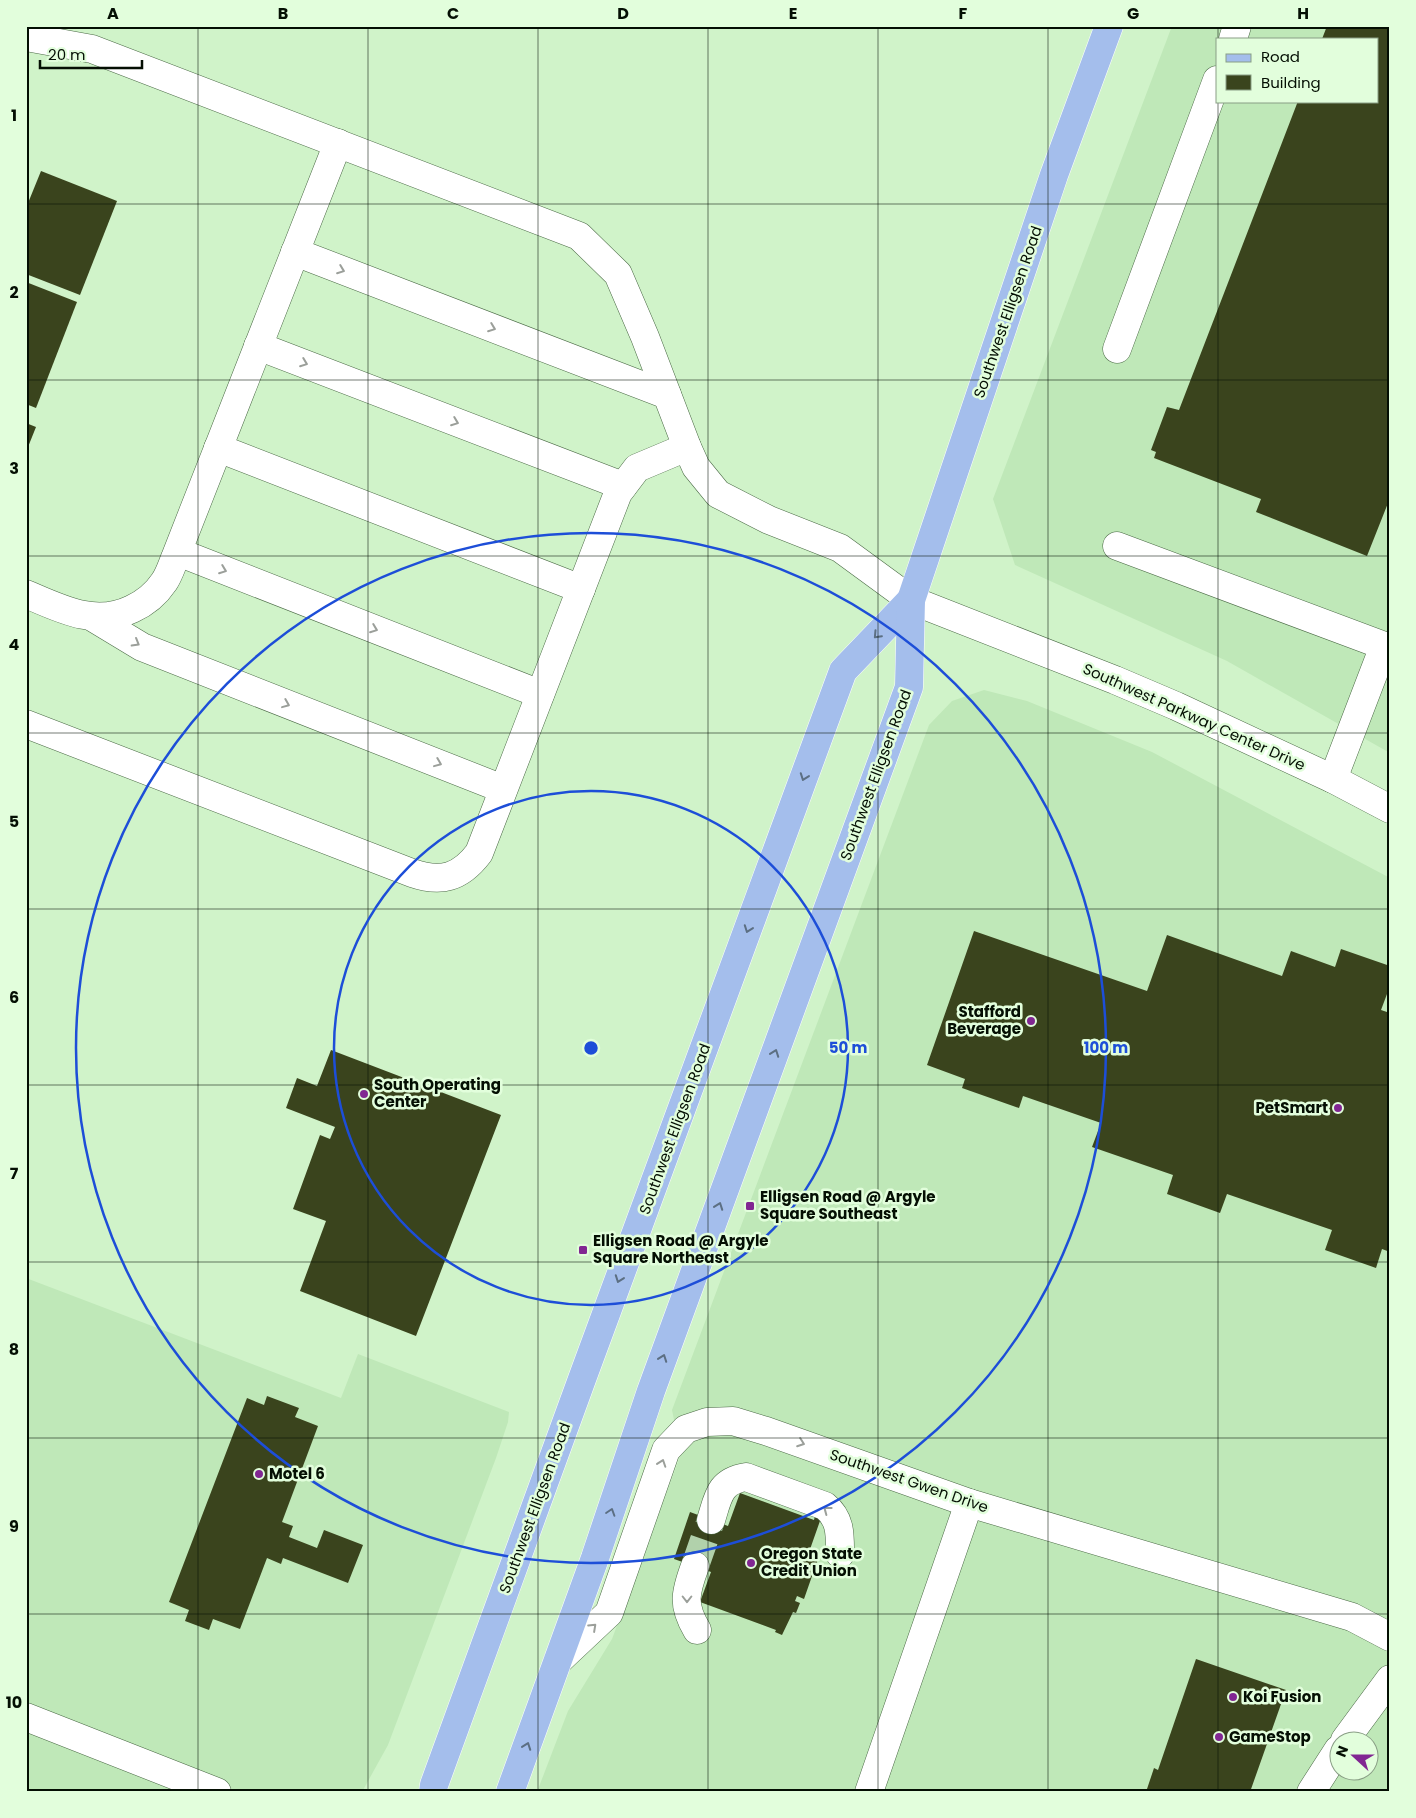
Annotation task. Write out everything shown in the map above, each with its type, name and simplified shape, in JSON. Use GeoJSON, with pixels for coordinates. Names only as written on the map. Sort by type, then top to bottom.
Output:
{"type":"FeatureCollection","features":[{"type":"Feature","properties":{"kind":"main road","name":"Southwest Elligsen Road"},"geometry":{"type":"LineString","coordinates":[[510,1792],[596,1558],[651,1391],[909,687],[911,600],[1054,175],[1109,26]]}},
{"type":"Feature","properties":{"kind":"main road","name":"Southwest Elligsen Road"},"geometry":{"type":"LineString","coordinates":[[433,1792],[437,1776],[572,1406],[843,671],[911,600]]}},
{"type":"Feature","properties":{"kind":"street"},"geometry":{"type":"LineString","coordinates":[[1233,38],[1238,26]]}},
{"type":"Feature","properties":{"kind":"street","name":"Southwest Parkway Center Drive"},"geometry":{"type":"LineString","coordinates":[[27,38],[92,49],[579,236],[618,274],[696,467],[718,494],[769,520],[840,548],[911,600],[1168,702],[1333,779],[1390,809]]}},
{"type":"Feature","properties":{"kind":"street"},"geometry":{"type":"LineString","coordinates":[[1117,349],[1216,83]]}},
{"type":"Feature","properties":{"kind":"street"},"geometry":{"type":"LineString","coordinates":[[94,618],[121,614],[146,602],[164,582],[178,552],[338,144]]}},
{"type":"Feature","properties":{"kind":"street"},"geometry":{"type":"LineString","coordinates":[[295,252],[668,395]]}},
{"type":"Feature","properties":{"kind":"street"},"geometry":{"type":"LineString","coordinates":[[258,346],[623,486]]}},
{"type":"Feature","properties":{"kind":"street"},"geometry":{"type":"LineString","coordinates":[[26,724],[427,878],[442,878],[457,874],[470,865],[479,853],[618,493],[637,468],[687,447]]}},
{"type":"Feature","properties":{"kind":"street"},"geometry":{"type":"LineString","coordinates":[[218,448],[581,589]]}},
{"type":"Feature","properties":{"kind":"street"},"geometry":{"type":"LineString","coordinates":[[1117,546],[1387,647],[1333,779]]}},
{"type":"Feature","properties":{"kind":"street"},"geometry":{"type":"LineString","coordinates":[[178,552],[540,694]]}},
{"type":"Feature","properties":{"kind":"street"},"geometry":{"type":"LineString","coordinates":[[26,594],[68,611],[94,618],[142,647],[503,789]]}},
{"type":"Feature","properties":{"kind":"street","name":"Southwest Gwen Drive"},"geometry":{"type":"LineString","coordinates":[[558,1661],[609,1613],[666,1450],[686,1429],[707,1422],[733,1421],[969,1503],[1352,1617],[1390,1637]]}},
{"type":"Feature","properties":{"kind":"street"},"geometry":{"type":"LineString","coordinates":[[711,1520],[721,1490],[736,1478],[746,1477],[825,1506],[837,1520],[840,1554]]}},
{"type":"Feature","properties":{"kind":"street"},"geometry":{"type":"LineString","coordinates":[[869,1792],[969,1503]]}},
{"type":"Feature","properties":{"kind":"street"},"geometry":{"type":"LineString","coordinates":[[695,1566],[687,1588],[686,1602],[689,1617],[697,1630]]}},
{"type":"Feature","properties":{"kind":"street"},"geometry":{"type":"LineString","coordinates":[[1352,1730],[1390,1679]]}},
{"type":"Feature","properties":{"kind":"street"},"geometry":{"type":"LineString","coordinates":[[26,1717],[217,1792]]}},
{"type":"Feature","properties":{"kind":"street"},"geometry":{"type":"LineString","coordinates":[[1311,1792],[1328,1766]]}},
{"type":"Feature","properties":{"kind":"shaded area"},"geometry":{"type":"Polygon","coordinates":[[[1172,26],[1390,26],[1390,753],[1227,661],[1015,565],[993,499],[1172,26]]]}},
{"type":"Feature","properties":{"kind":"shaded area"},"geometry":{"type":"Polygon","coordinates":[[[984,690],[1027,701],[1152,752],[1390,878],[1390,1792],[537,1792],[568,1711],[612,1639],[681,1454],[672,1410],[929,725],[952,701],[984,690]]]}},
{"type":"Feature","properties":{"kind":"shaded area"},"geometry":{"type":"Polygon","coordinates":[[[26,1278],[341,1398],[358,1354],[509,1412],[508,1422],[496,1458],[388,1745],[362,1792],[26,1792],[26,1278]]]}},
{"type":"Feature","properties":{"kind":"building"},"geometry":{"type":"Polygon","coordinates":[[[1327,26],[1390,26],[1390,498],[1367,556],[1256,512],[1261,499],[1154,458],[1156,452],[1151,450],[1167,407],[1179,410],[1298,102],[1378,102],[1378,38],[1322,38],[1327,26]]]}},
{"type":"Feature","properties":{"kind":"building"},"geometry":{"type":"Polygon","coordinates":[[[41,171],[117,201],[80,295],[26,274],[26,208],[41,171]]]}},
{"type":"Feature","properties":{"kind":"building"},"geometry":{"type":"Polygon","coordinates":[[[26,282],[77,302],[36,408],[26,404],[26,282]]]}},
{"type":"Feature","properties":{"kind":"building"},"geometry":{"type":"Polygon","coordinates":[[[26,423],[36,427],[26,452],[26,423]]]}},
{"type":"Feature","properties":{"kind":"building"},"geometry":{"type":"Polygon","coordinates":[[[974,931],[1147,991],[1167,935],[1282,976],[1291,951],[1335,967],[1341,949],[1390,966],[1390,986],[1381,1010],[1390,1013],[1390,1252],[1382,1249],[1376,1268],[1325,1250],[1332,1230],[1227,1194],[1220,1213],[1167,1194],[1173,1175],[1092,1147],[1101,1123],[1023,1096],[1019,1108],[962,1088],[965,1079],[927,1065],[974,931]]]}},
{"type":"Feature","properties":{"kind":"building"},"geometry":{"type":"Polygon","coordinates":[[[331,1050],[501,1115],[416,1336],[300,1291],[326,1221],[293,1209],[320,1135],[330,1139],[335,1127],[286,1108],[297,1078],[317,1086],[331,1050]]]}},
{"type":"Feature","properties":{"kind":"building","name":"Motel 6"},"geometry":{"type":"Polygon","coordinates":[[[267,1396],[299,1408],[295,1417],[318,1426],[282,1522],[293,1526],[289,1537],[317,1548],[324,1530],[363,1545],[348,1583],[283,1558],[281,1564],[267,1558],[240,1629],[213,1619],[209,1630],[185,1621],[189,1610],[169,1602],[247,1398],[264,1405],[267,1396]]]}},
{"type":"Feature","properties":{"kind":"building","name":"Oregon State Credit Union"},"geometry":{"type":"Polygon","coordinates":[[[740,1493],[814,1520],[815,1516],[821,1518],[808,1555],[818,1559],[804,1599],[797,1596],[795,1601],[800,1603],[796,1613],[793,1612],[782,1635],[775,1632],[776,1630],[700,1602],[711,1572],[674,1559],[690,1512],[728,1526],[740,1493]]]}},
{"type":"Feature","properties":{"kind":"building"},"geometry":{"type":"Polygon","coordinates":[[[1196,1659],[1286,1690],[1250,1792],[1146,1792],[1154,1768],[1158,1770],[1196,1659]]]}},
{"type":"Feature","properties":{"kind":"tunnel"},"geometry":{"type":"LineString","coordinates":[[695,1566],[711,1520]]}},
{"type":"Feature","properties":{"kind":"place","name":"Stafford Beverage"},"geometry":{"type":"Point","coordinates":[1031,1021]}},
{"type":"Feature","properties":{"kind":"place","name":"South Operating Center"},"geometry":{"type":"Point","coordinates":[364,1094]}},
{"type":"Feature","properties":{"kind":"place","name":"PetSmart"},"geometry":{"type":"Point","coordinates":[1338,1108]}},
{"type":"Feature","properties":{"kind":"place","name":"Elligsen Road @ Argyle Square Southeast"},"geometry":{"type":"Point","coordinates":[750,1206]}},
{"type":"Feature","properties":{"kind":"place","name":"Elligsen Road @ Argyle Square Northeast"},"geometry":{"type":"Point","coordinates":[583,1250]}},
{"type":"Feature","properties":{"kind":"place","name":"Motel 6"},"geometry":{"type":"Point","coordinates":[259,1474]}},
{"type":"Feature","properties":{"kind":"place","name":"Oregon State Credit Union"},"geometry":{"type":"Point","coordinates":[751,1563]}},
{"type":"Feature","properties":{"kind":"place","name":"Koi Fusion"},"geometry":{"type":"Point","coordinates":[1233,1697]}},
{"type":"Feature","properties":{"kind":"place","name":"GameStop"},"geometry":{"type":"Point","coordinates":[1219,1737]}}]}
